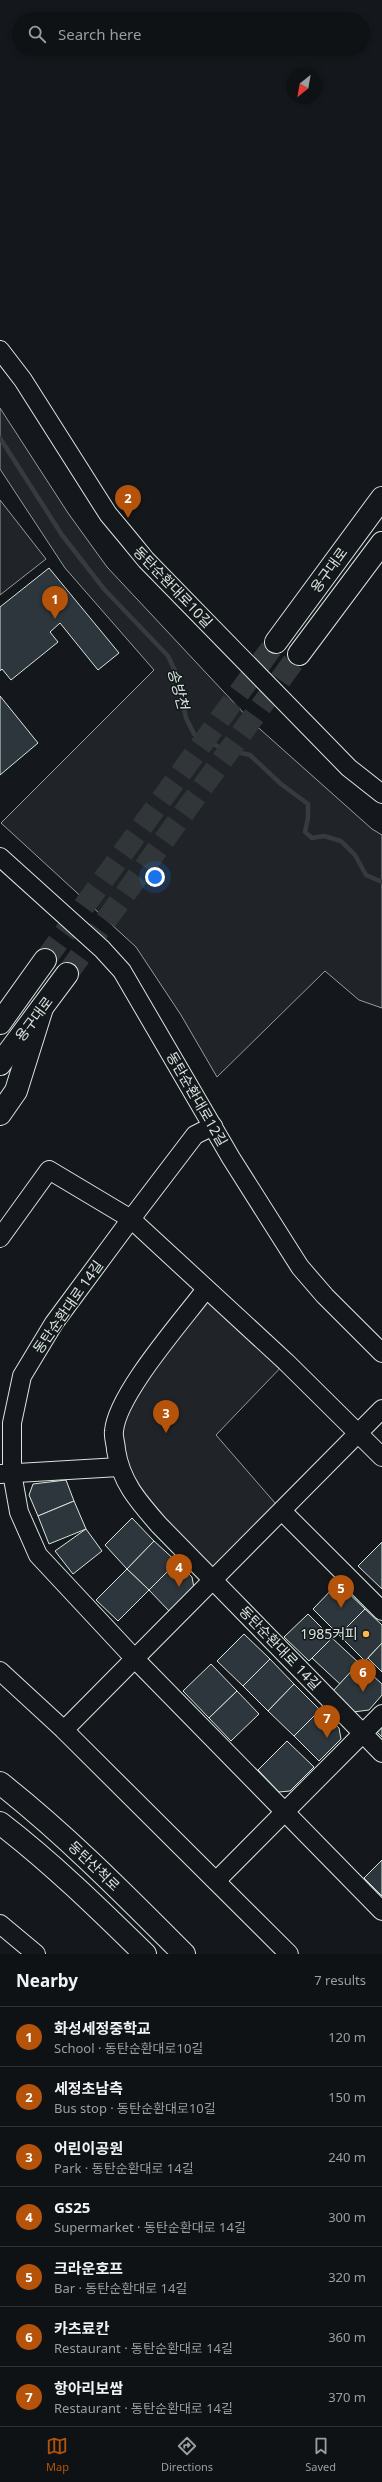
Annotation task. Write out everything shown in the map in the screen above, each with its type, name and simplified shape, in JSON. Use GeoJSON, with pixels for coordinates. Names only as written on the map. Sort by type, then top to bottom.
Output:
{"type":"FeatureCollection","features":[{"type":"Feature","properties":{"kind":"main road","name":"용구대로"},"geometry":{"type":"LineString","coordinates":[[276,642],[382,498]]}},
{"type":"Feature","properties":{"kind":"main road","name":"용구대로"},"geometry":{"type":"LineString","coordinates":[[299,654],[382,543]]}},
{"type":"Feature","properties":{"kind":"main road","name":"용구대로"},"geometry":{"type":"LineString","coordinates":[[0,1023],[45,960]]}},
{"type":"Feature","properties":{"kind":"main road","name":"용구대로"},"geometry":{"type":"LineString","coordinates":[[0,1064],[67,974]]}},
{"type":"Feature","properties":{"kind":"main road"},"geometry":{"type":"LineString","coordinates":[[0,1012],[24,990]]}},
{"type":"Feature","properties":{"kind":"main road"},"geometry":{"type":"LineString","coordinates":[[0,1114],[16,1091],[42,1008]]}},
{"type":"Feature","properties":{"kind":"main road","name":"동탄산척로"},"geometry":{"type":"LineString","coordinates":[[0,1783],[40,1815],[88,1859],[184,1954]]}},
{"type":"Feature","properties":{"kind":"main road","name":"동탄산척로"},"geometry":{"type":"LineString","coordinates":[[0,1823],[35,1850],[80,1890],[145,1954]]}},
{"type":"Feature","properties":{"kind":"street","name":"동탄순환대로10길"},"geometry":{"type":"LineString","coordinates":[[0,350],[23,380],[108,514],[146,560],[349,768],[382,794]]}},
{"type":"Feature","properties":{"kind":"street","name":"동탄순환대로12길"},"geometry":{"type":"LineString","coordinates":[[0,857],[102,949],[122,971],[212,1126],[300,1267],[325,1296],[382,1353]]}},
{"type":"Feature","properties":{"kind":"street","name":"동탄순환대로 14길"},"geometry":{"type":"LineString","coordinates":[[212,1126],[195,1135],[54,1322],[22,1376],[12,1423],[6,1473],[19,1512],[38,1555],[135,1659],[382,1911]]}},
{"type":"Feature","properties":{"kind":"street"},"geometry":{"type":"LineString","coordinates":[[0,1238],[49,1170],[131,1219],[286,1362],[382,1458]]}},
{"type":"Feature","properties":{"kind":"street","name":"동탄순환대로 14길"},"geometry":{"type":"LineString","coordinates":[[206,1289],[138,1380],[122,1406],[114,1431],[119,1467],[133,1495],[213,1580],[382,1752]]}},
{"type":"Feature","properties":{"kind":"street"},"geometry":{"type":"LineString","coordinates":[[64,1730],[382,1409]]}},
{"type":"Feature","properties":{"kind":"street"},"geometry":{"type":"LineString","coordinates":[[6,1473],[119,1467]]}},
{"type":"Feature","properties":{"kind":"street"},"geometry":{"type":"LineString","coordinates":[[282,1510],[382,1611]]}},
{"type":"Feature","properties":{"kind":"street"},"geometry":{"type":"LineString","coordinates":[[0,1671],[64,1730],[289,1954]]}},
{"type":"Feature","properties":{"kind":"street"},"geometry":{"type":"LineString","coordinates":[[216,1881],[382,1714]]}},
{"type":"Feature","properties":{"kind":"street"},"geometry":{"type":"LineString","coordinates":[[0,1924],[36,1954]]}},
{"type":"Feature","properties":{"kind":"shaded area"},"geometry":{"type":"Polygon","coordinates":[[[0,408],[68,513],[107,567],[252,722],[372,829],[382,835],[382,1008],[359,1000],[325,971],[217,1077],[181,1015],[136,947],[1,823],[154,670],[65,568],[0,469],[0,408]]]}},
{"type":"Feature","properties":{"kind":"shaded area"},"geometry":{"type":"Polygon","coordinates":[[[0,500],[46,559],[0,595],[0,500]]]}},
{"type":"Feature","properties":{"kind":"shaded area"},"geometry":{"type":"Polygon","coordinates":[[[206,1289],[286,1362],[216,1435],[282,1511],[213,1580],[119,1467],[122,1406],[206,1289]]]}},
{"type":"Feature","properties":{"kind":"building"},"geometry":{"type":"Polygon","coordinates":[[[49,568],[119,653],[98,670],[60,623],[50,632],[58,642],[11,680],[2,669],[0,671],[0,607],[49,568]]]}},
{"type":"Feature","properties":{"kind":"building"},"geometry":{"type":"Polygon","coordinates":[[[0,696],[38,743],[0,775],[0,696]]]}},
{"type":"Feature","properties":{"kind":"building"},"geometry":{"type":"Polygon","coordinates":[[[66,1480],[74,1501],[38,1516],[29,1495],[33,1484],[66,1480]]]}},
{"type":"Feature","properties":{"kind":"building"},"geometry":{"type":"Polygon","coordinates":[[[74,1501],[86,1529],[49,1544],[38,1516],[74,1501]]]}},
{"type":"Feature","properties":{"kind":"building"},"geometry":{"type":"Polygon","coordinates":[[[132,1518],[154,1541],[127,1569],[105,1545],[132,1518]]]}},
{"type":"Feature","properties":{"kind":"building"},"geometry":{"type":"Polygon","coordinates":[[[86,1529],[102,1551],[73,1574],[55,1551],[86,1529]]]}},
{"type":"Feature","properties":{"kind":"building"},"geometry":{"type":"Polygon","coordinates":[[[154,1541],[177,1562],[149,1590],[127,1569],[154,1541]]]}},
{"type":"Feature","properties":{"kind":"building"},"geometry":{"type":"Polygon","coordinates":[[[382,1542],[382,1589],[358,1566],[382,1542]]]}},
{"type":"Feature","properties":{"kind":"building"},"geometry":{"type":"Polygon","coordinates":[[[177,1562],[192,1577],[194,1588],[170,1612],[149,1590],[177,1562]]]}},
{"type":"Feature","properties":{"kind":"building"},"geometry":{"type":"Polygon","coordinates":[[[127,1569],[149,1590],[118,1621],[96,1600],[127,1569]]]}},
{"type":"Feature","properties":{"kind":"building"},"geometry":{"type":"Polygon","coordinates":[[[338,1583],[365,1609],[339,1635],[313,1609],[338,1583]]]}},
{"type":"Feature","properties":{"kind":"building"},"geometry":{"type":"Polygon","coordinates":[[[365,1609],[382,1625],[382,1643],[365,1661],[339,1635],[365,1609]]]}},
{"type":"Feature","properties":{"kind":"building"},"geometry":{"type":"Polygon","coordinates":[[[308,1614],[332,1638],[309,1661],[284,1637],[308,1614]]]}},
{"type":"Feature","properties":{"kind":"building"},"geometry":{"type":"Polygon","coordinates":[[[244,1634],[270,1659],[243,1686],[217,1661],[244,1634]]]}},
{"type":"Feature","properties":{"kind":"building"},"geometry":{"type":"Polygon","coordinates":[[[332,1638],[359,1663],[340,1684],[312,1658],[332,1638]]]}},
{"type":"Feature","properties":{"kind":"building"},"geometry":{"type":"Polygon","coordinates":[[[382,1643],[382,1672],[368,1658],[382,1643]]]}},
{"type":"Feature","properties":{"kind":"building"},"geometry":{"type":"Polygon","coordinates":[[[270,1659],[294,1684],[268,1711],[243,1686],[270,1659]]]}},
{"type":"Feature","properties":{"kind":"building"},"geometry":{"type":"Polygon","coordinates":[[[359,1663],[382,1684],[382,1695],[369,1710],[353,1712],[332,1692],[359,1663]]]}},
{"type":"Feature","properties":{"kind":"building"},"geometry":{"type":"Polygon","coordinates":[[[211,1664],[237,1691],[209,1718],[183,1691],[211,1664]]]}},
{"type":"Feature","properties":{"kind":"building"},"geometry":{"type":"Polygon","coordinates":[[[294,1684],[320,1710],[294,1736],[268,1711],[294,1684]]]}},
{"type":"Feature","properties":{"kind":"building"},"geometry":{"type":"Polygon","coordinates":[[[237,1691],[259,1714],[231,1741],[209,1718],[237,1691]]]}},
{"type":"Feature","properties":{"kind":"building"},"geometry":{"type":"Polygon","coordinates":[[[320,1710],[339,1728],[341,1739],[319,1761],[294,1736],[320,1710]]]}},
{"type":"Feature","properties":{"kind":"building"},"geometry":{"type":"Polygon","coordinates":[[[382,1725],[382,1737],[376,1731],[382,1725]]]}},
{"type":"Feature","properties":{"kind":"building"},"geometry":{"type":"Polygon","coordinates":[[[287,1741],[314,1767],[290,1791],[279,1792],[258,1770],[287,1741]]]}},
{"type":"Feature","properties":{"kind":"building"},"geometry":{"type":"Polygon","coordinates":[[[382,1860],[382,1896],[364,1878],[382,1860]]]}},
{"type":"Feature","properties":{"kind":"waterway","name":"송방천"},"geometry":{"type":"LineString","coordinates":[[0,438],[62,535],[104,589],[168,656],[177,675],[186,718],[194,734],[223,749],[250,755],[281,784],[308,804],[308,818],[305,832],[312,838],[324,836],[341,841],[355,855],[366,875],[382,882]]}},
{"type":"Feature","properties":{"kind":"tunnel"},"geometry":{"type":"LineString","coordinates":[[45,960],[276,642]]}},
{"type":"Feature","properties":{"kind":"tunnel"},"geometry":{"type":"LineString","coordinates":[[67,974],[299,654]]}},
{"type":"Feature","properties":{"kind":"place","name":"세정초남측"},"geometry":{"type":"Point","coordinates":[128,518]}},
{"type":"Feature","properties":{"kind":"place","name":"화성세정중학교"},"geometry":{"type":"Point","coordinates":[55,619]}},
{"type":"Feature","properties":{"kind":"place","name":"어린이공원"},"geometry":{"type":"Point","coordinates":[166,1433]}},
{"type":"Feature","properties":{"kind":"place","name":"GS25"},"geometry":{"type":"Point","coordinates":[179,1587]}},
{"type":"Feature","properties":{"kind":"place","name":"크라운호프"},"geometry":{"type":"Point","coordinates":[341,1608]}},
{"type":"Feature","properties":{"kind":"place","name":"1985커피"},"geometry":{"type":"Point","coordinates":[366,1634]}},
{"type":"Feature","properties":{"kind":"place","name":"카츠료칸"},"geometry":{"type":"Point","coordinates":[363,1692]}},
{"type":"Feature","properties":{"kind":"place","name":"항아리보쌈"},"geometry":{"type":"Point","coordinates":[327,1738]}}]}
